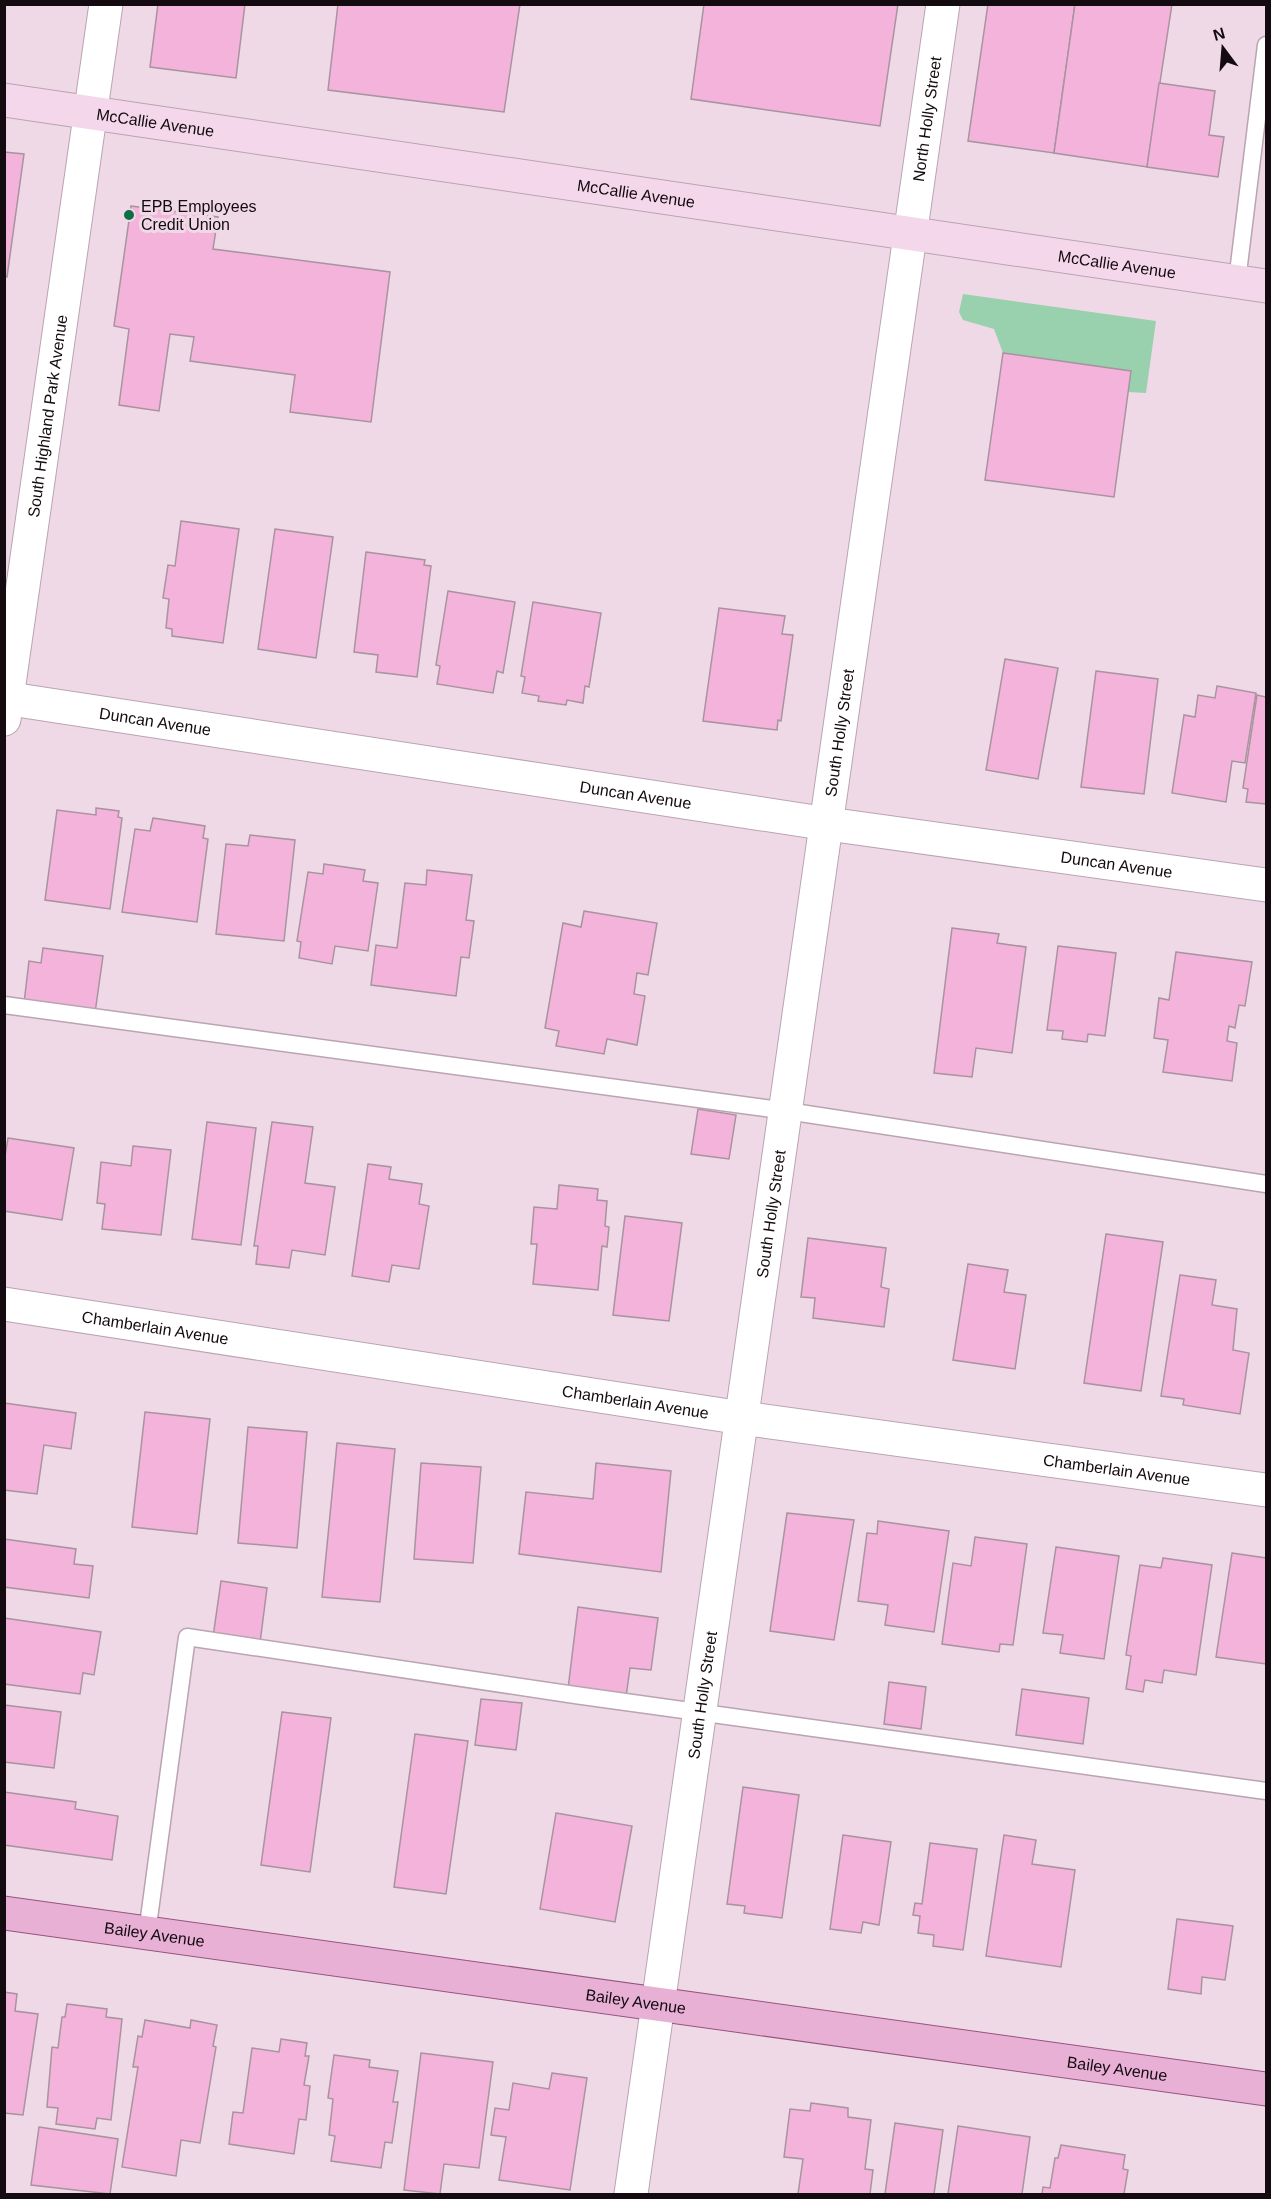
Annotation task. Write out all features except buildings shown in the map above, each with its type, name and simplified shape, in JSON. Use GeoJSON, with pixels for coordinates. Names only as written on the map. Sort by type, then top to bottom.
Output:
{"type":"FeatureCollection","features":[{"type":"Feature","properties":{"kind":"main road","name":"McCallie Avenue"},"geometry":{"type":"LineString","coordinates":[[4,100],[1252,284]]}},
{"type":"Feature","properties":{"kind":"main road","name":"Bailey Avenue"},"geometry":{"type":"LineString","coordinates":[[4,1913],[1266,2089]]}},
{"type":"Feature","properties":{"kind":"street","name":"South Highland Park Avenue"},"geometry":{"type":"LineString","coordinates":[[5,705],[106,4]]}},
{"type":"Feature","properties":{"kind":"street","name":"North Holly Street"},"geometry":{"type":"LineString","coordinates":[[912,234],[943,4]]}},
{"type":"Feature","properties":{"kind":"street","name":"South Holly Street"},"geometry":{"type":"LineString","coordinates":[[631,2194],[698,1711],[787,1111],[912,234]]}},
{"type":"Feature","properties":{"kind":"street","name":"Duncan Avenue"},"geometry":{"type":"LineString","coordinates":[[5,705],[1266,885]]}},
{"type":"Feature","properties":{"kind":"street","name":"Chamberlain Avenue"},"geometry":{"type":"LineString","coordinates":[[4,1304],[742,1418],[1266,1490]]}},
{"type":"Feature","properties":{"kind":"lane"},"geometry":{"type":"LineString","coordinates":[[1252,284],[1266,45]]}},
{"type":"Feature","properties":{"kind":"lane"},"geometry":{"type":"LineString","coordinates":[[4,1005],[787,1111],[1266,1184]]}},
{"type":"Feature","properties":{"kind":"lane"},"geometry":{"type":"LineString","coordinates":[[147,1933],[187,1637],[1266,1791]]}},
{"type":"Feature","properties":{"kind":"green space"},"geometry":{"type":"Polygon","coordinates":[[[963,294],[1156,321],[1146,393],[1128,392],[1130,371],[1003,353],[994,329],[963,320],[959,312],[963,294]]]}},
{"type":"Feature","properties":{"kind":"place","name":"EPB Employees Credit Union"},"geometry":{"type":"Point","coordinates":[129,215]}}]}
